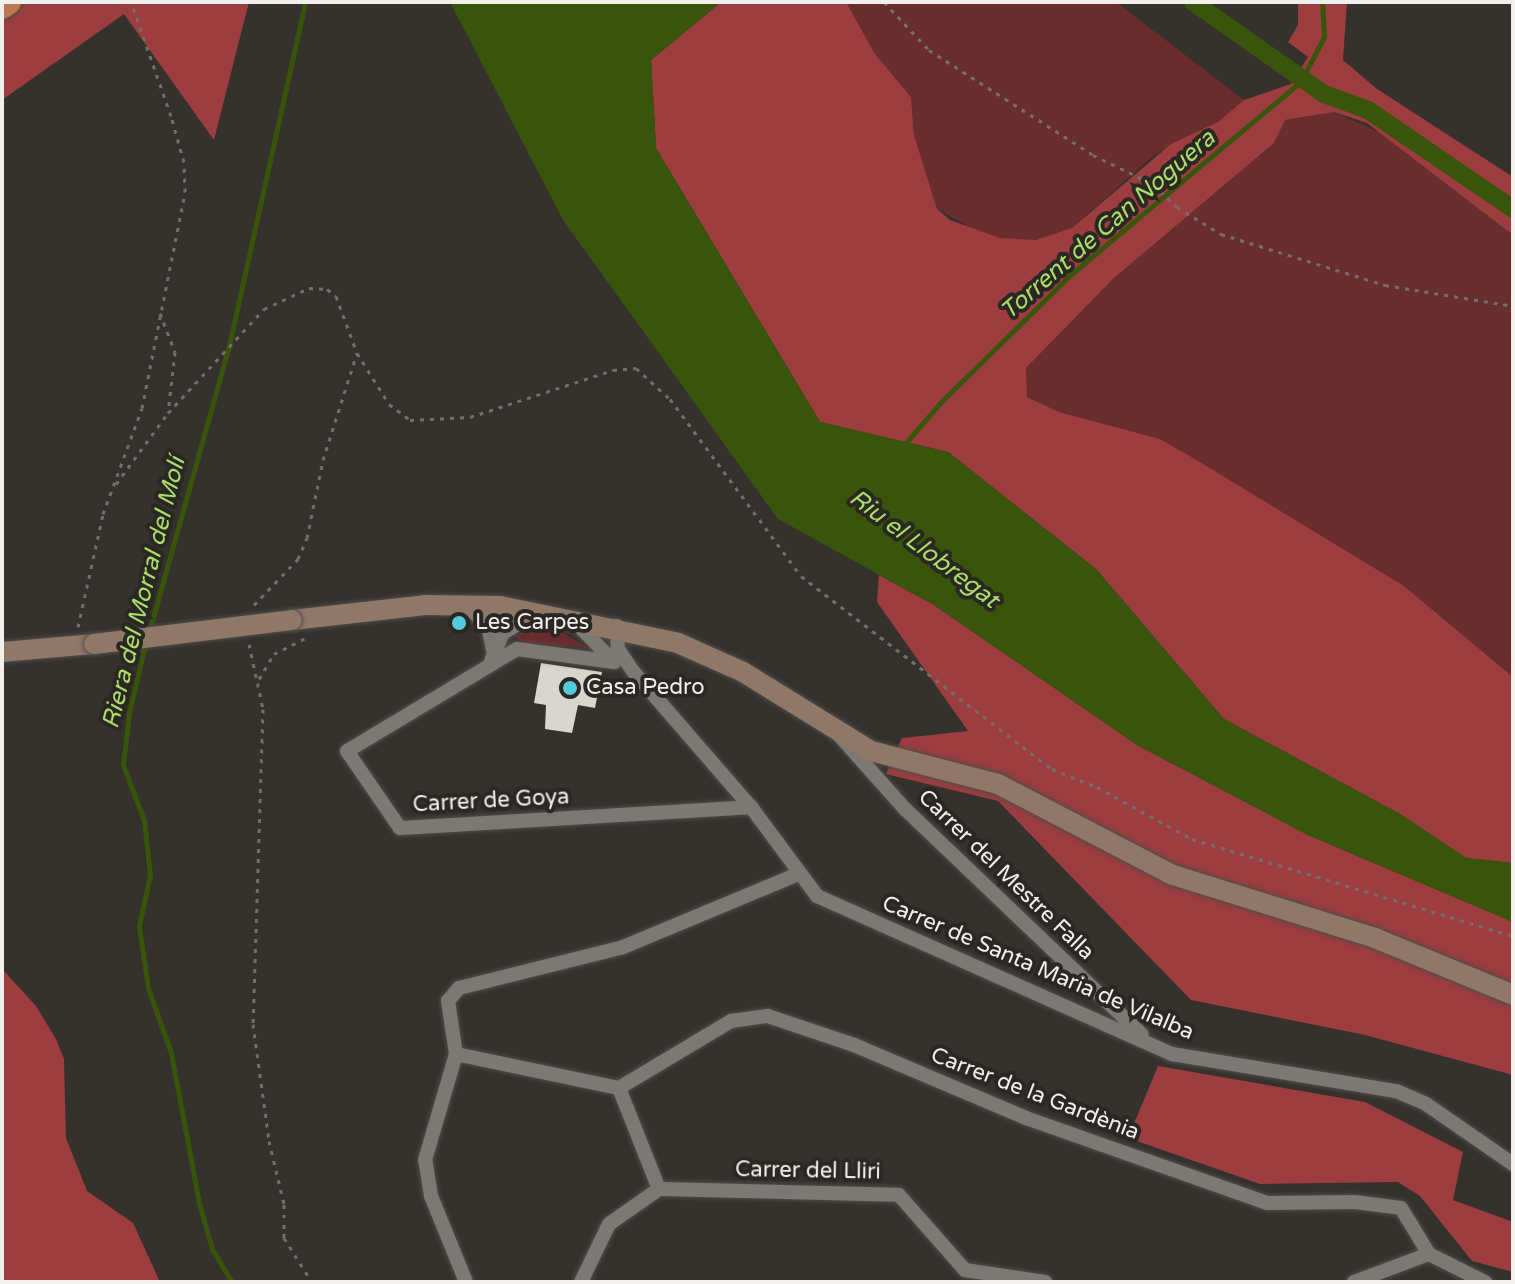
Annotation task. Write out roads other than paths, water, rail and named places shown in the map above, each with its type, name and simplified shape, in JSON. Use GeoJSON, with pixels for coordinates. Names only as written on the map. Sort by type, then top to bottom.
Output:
{"type":"FeatureCollection","features":[{"type":"Feature","properties":{"kind":"highway"},"geometry":{"type":"LineString","coordinates":[[2,6],[8,2]]}},
{"type":"Feature","properties":{"kind":"street"},"geometry":{"type":"LineString","coordinates":[[465,604],[494,638],[491,661]]}},
{"type":"Feature","properties":{"kind":"street"},"geometry":{"type":"LineString","coordinates":[[2,652],[465,604],[539,611],[617,626],[710,655],[838,734],[903,761],[998,784],[1173,875],[1375,938],[1513,995]]}},
{"type":"Feature","properties":{"kind":"street","name":"Carrer de Goya"},"geometry":{"type":"LineString","coordinates":[[491,661],[503,633],[539,611]]}},
{"type":"Feature","properties":{"kind":"street","name":"Carrer de Santa Maria de Vilalba"},"geometry":{"type":"LineString","coordinates":[[570,616],[614,662],[633,671]]}},
{"type":"Feature","properties":{"kind":"street","name":"Carrer de Santa Maria de Vilalba"},"geometry":{"type":"LineString","coordinates":[[617,626],[618,649],[633,671],[751,807],[817,896],[1149,1042],[1199,1060],[1396,1091],[1426,1104],[1513,1164]]}},
{"type":"Feature","properties":{"kind":"street","name":"Carrer de Goya"},"geometry":{"type":"LineString","coordinates":[[614,662],[517,649],[491,661],[347,751],[400,828],[751,807]]}},
{"type":"Feature","properties":{"kind":"street","name":"Carrer del Mestre Falla"},"geometry":{"type":"LineString","coordinates":[[838,734],[905,809],[1149,1042]]}},
{"type":"Feature","properties":{"kind":"street"},"geometry":{"type":"LineString","coordinates":[[466,1282],[431,1196],[425,1160],[456,1054],[448,1001],[459,988],[623,947],[798,874]]}},
{"type":"Feature","properties":{"kind":"street","name":"Carrer de la Gardènia"},"geometry":{"type":"LineString","coordinates":[[619,1088],[731,1021],[768,1016],[854,1045],[1026,1118],[1268,1203],[1355,1202],[1401,1208],[1429,1254]]}},
{"type":"Feature","properties":{"kind":"street"},"geometry":{"type":"LineString","coordinates":[[456,1054],[619,1088],[659,1189],[609,1224],[581,1282]]}},
{"type":"Feature","properties":{"kind":"street","name":"Carrer del Lliri"},"geometry":{"type":"LineString","coordinates":[[659,1189],[899,1195],[965,1270],[1045,1282]]}},
{"type":"Feature","properties":{"kind":"street"},"geometry":{"type":"LineString","coordinates":[[1354,1282],[1429,1254],[1485,1282]]}},
{"type":"Feature","properties":{"kind":"water","name":"Riu el Llobregat"},"geometry":{"type":"Polygon","coordinates":[[[450,2],[721,2],[651,60],[656,148],[820,422],[948,452],[1096,569],[1224,719],[1400,814],[1466,858],[1513,863],[1513,922],[1308,835],[1137,745],[934,605],[778,519],[563,220],[450,2]]]}},
{"type":"Feature","properties":{"kind":"waterway","name":"Riera del Morral del Molí"},"geometry":{"type":"LineString","coordinates":[[149,632],[228,350],[305,2]]}},
{"type":"Feature","properties":{"kind":"waterway"},"geometry":{"type":"LineString","coordinates":[[1193,2],[1324,94],[1368,110],[1513,209]]}},
{"type":"Feature","properties":{"kind":"waterway","name":"Torrent de Can Noguera"},"geometry":{"type":"LineString","coordinates":[[903,446],[941,402],[1069,276],[1301,81],[1324,37],[1322,2]]}},
{"type":"Feature","properties":{"kind":"waterway","name":"Riera del Morral del Molí"},"geometry":{"type":"LineString","coordinates":[[146,641],[129,713],[123,765],[144,820],[150,875],[139,926],[148,988],[171,1053],[199,1203],[212,1249],[232,1282]]}},
{"type":"Feature","properties":{"kind":"place","name":"Les Carpes"},"geometry":{"type":"Point","coordinates":[459,623]}},
{"type":"Feature","properties":{"kind":"place","name":"Casa Pedro"},"geometry":{"type":"Point","coordinates":[570,688]}}]}
